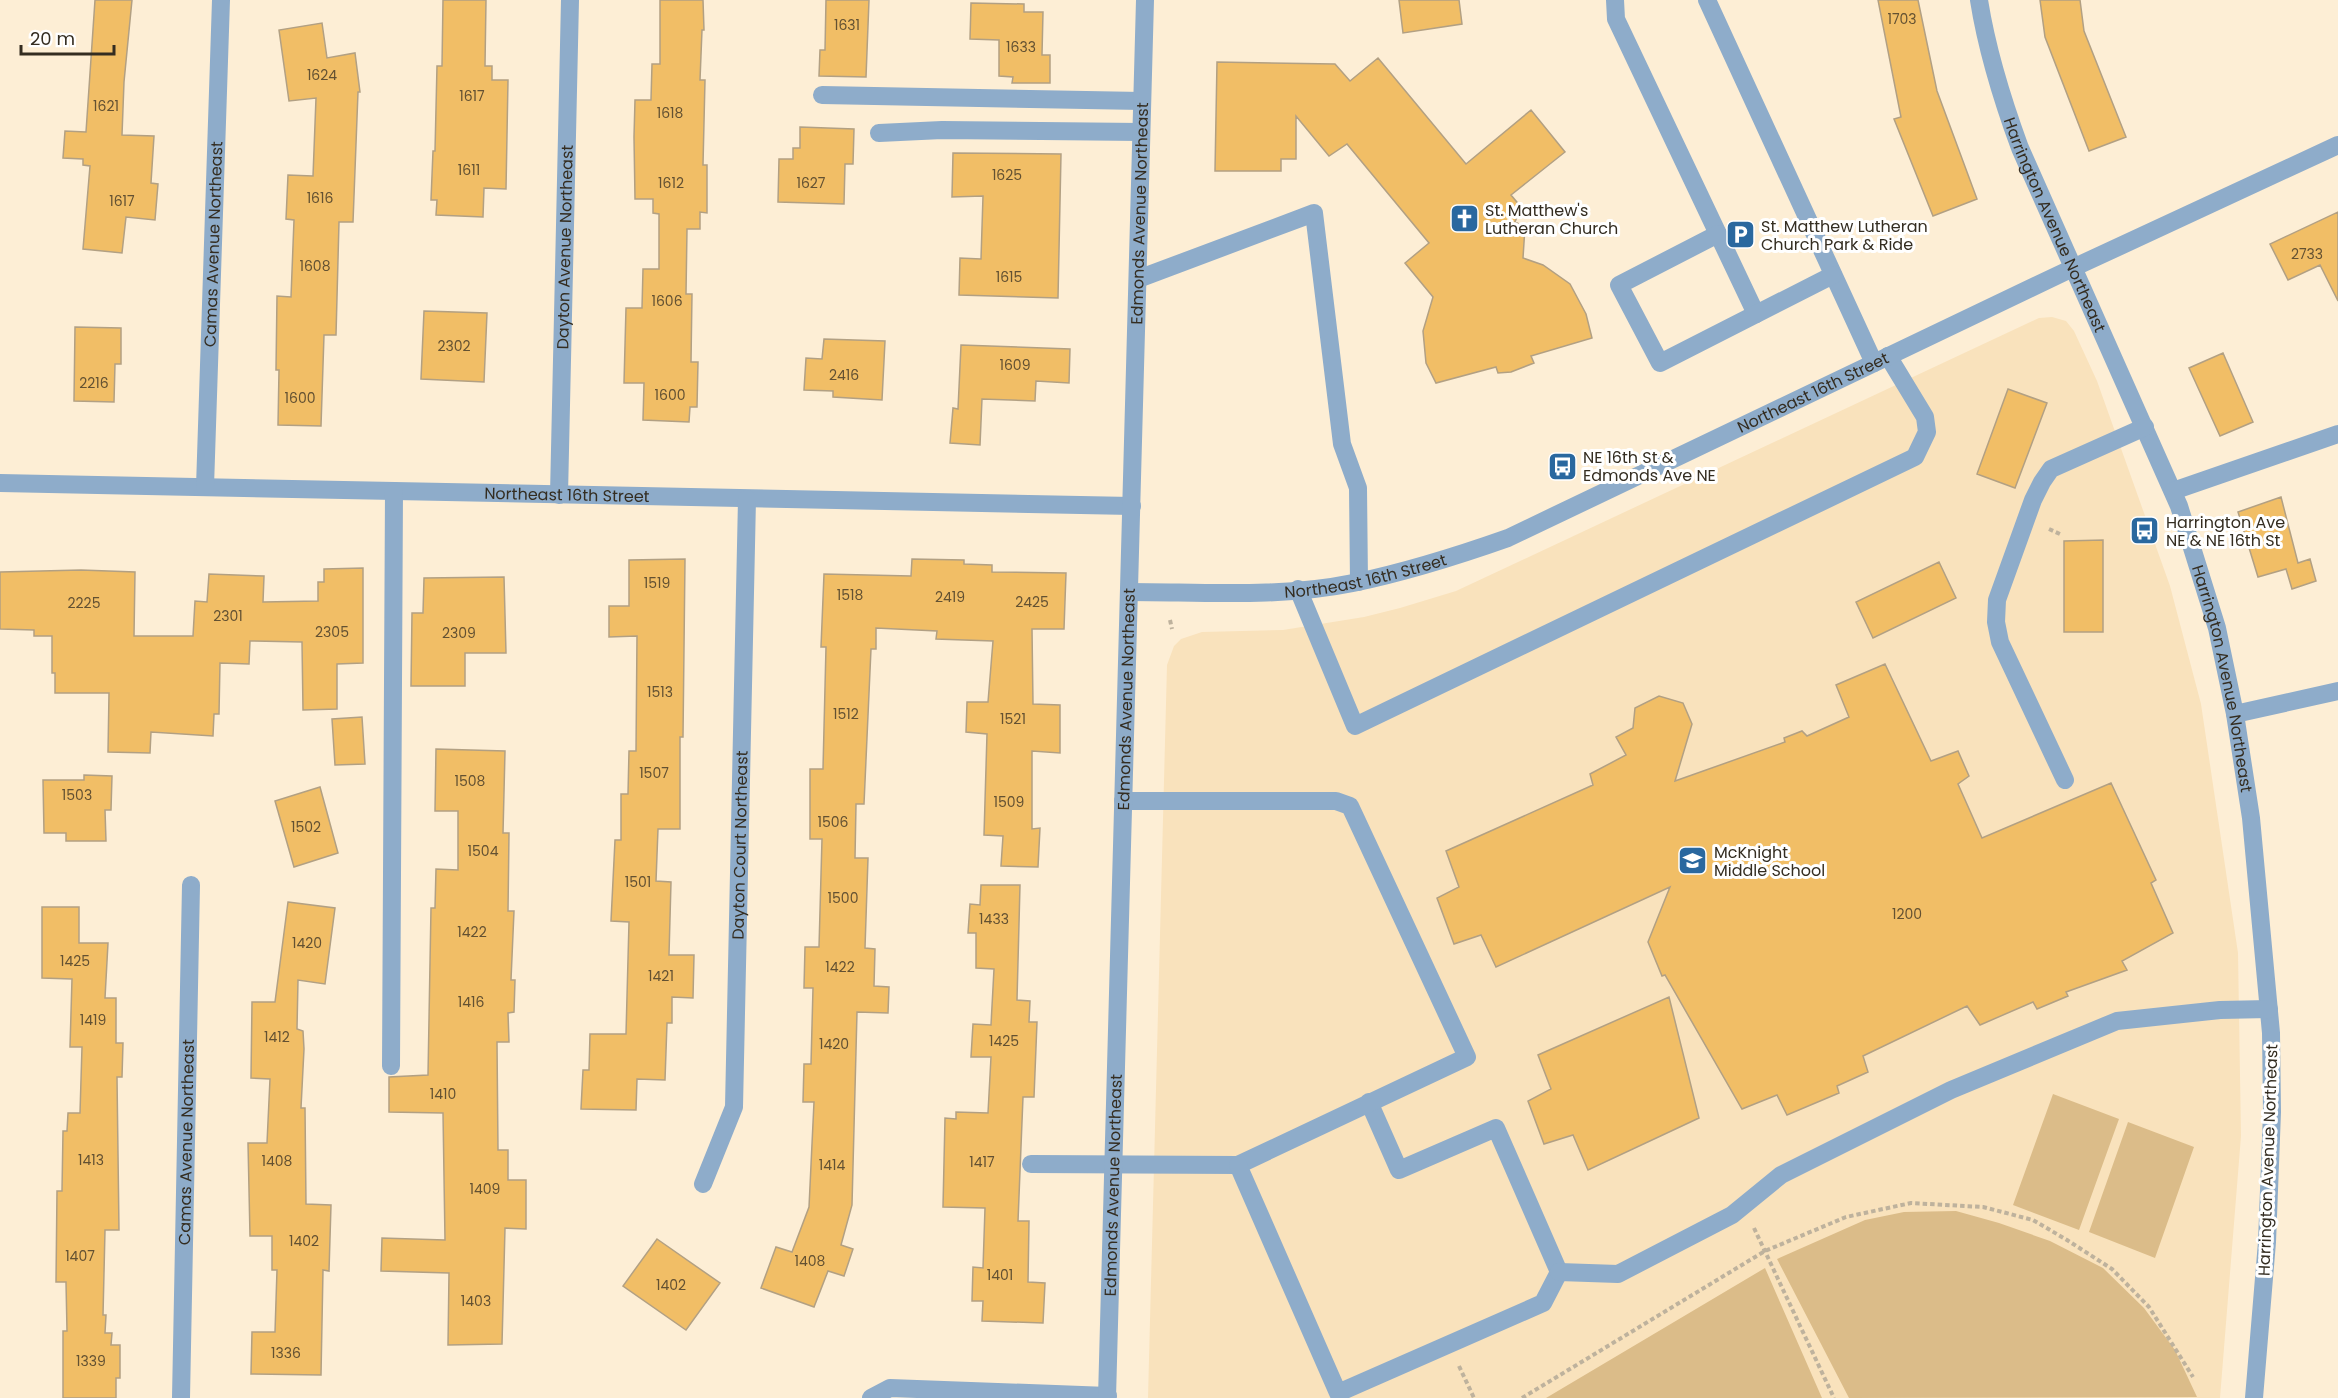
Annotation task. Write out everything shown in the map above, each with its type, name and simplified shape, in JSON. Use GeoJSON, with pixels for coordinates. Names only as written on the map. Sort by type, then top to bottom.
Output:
{"type":"FeatureCollection","features":[{"type":"Feature","properties":{"kind":"street","name":"Camas Avenue Northeast"},"geometry":{"type":"LineString","coordinates":[[205,487],[221,0]]}},
{"type":"Feature","properties":{"kind":"street","name":"Dayton Avenue Northeast"},"geometry":{"type":"LineString","coordinates":[[559,495],[570,0]]}},
{"type":"Feature","properties":{"kind":"street","name":"Edmonds Avenue Northeast"},"geometry":{"type":"LineString","coordinates":[[1108,1397],[1144,0]]}},
{"type":"Feature","properties":{"kind":"street"},"geometry":{"type":"LineString","coordinates":[[1615,0],[1616,19],[1756,314]]}},
{"type":"Feature","properties":{"kind":"street"},"geometry":{"type":"LineString","coordinates":[[1298,589],[1355,726],[1915,457],[1927,432],[1925,417],[1881,359],[1833,274],[1707,0]]}},
{"type":"Feature","properties":{"kind":"street","name":"Harrington Avenue Northeast"},"geometry":{"type":"LineString","coordinates":[[1979,0],[1984,33],[2004,105],[2020,147],[2180,506],[2217,628],[2235,714],[2251,818],[2271,1033],[2272,1136],[2267,1242],[2254,1398]]}},
{"type":"Feature","properties":{"kind":"street"},"geometry":{"type":"LineString","coordinates":[[822,95],[1142,101]]}},
{"type":"Feature","properties":{"kind":"street"},"geometry":{"type":"LineString","coordinates":[[879,133],[942,130],[1141,132]]}},
{"type":"Feature","properties":{"kind":"street","name":"Northeast 16th Street"},"geometry":{"type":"LineString","coordinates":[[1129,592],[1272,592],[1359,582],[1432,565],[1508,538],[2075,267],[2338,146]]}},
{"type":"Feature","properties":{"kind":"street"},"geometry":{"type":"LineString","coordinates":[[1138,279],[1314,213],[1342,444],[1358,488],[1359,582]]}},
{"type":"Feature","properties":{"kind":"street"},"geometry":{"type":"LineString","coordinates":[[1718,234],[1619,285],[1660,363],[1833,274]]}},
{"type":"Feature","properties":{"kind":"street"},"geometry":{"type":"LineString","coordinates":[[2065,780],[2000,642],[1996,622],[1997,600],[2033,500],[2051,469],[2145,427]]}},
{"type":"Feature","properties":{"kind":"street"},"geometry":{"type":"LineString","coordinates":[[2173,491],[2338,434]]}},
{"type":"Feature","properties":{"kind":"street","name":"Northeast 16th Street"},"geometry":{"type":"LineString","coordinates":[[0,483],[1132,506]]}},
{"type":"Feature","properties":{"kind":"street"},"geometry":{"type":"LineString","coordinates":[[390,1066],[393,491]]}},
{"type":"Feature","properties":{"kind":"street","name":"Dayton Court Northeast"},"geometry":{"type":"LineString","coordinates":[[703,1184],[734,1107],[747,499]]}},
{"type":"Feature","properties":{"kind":"street"},"geometry":{"type":"LineString","coordinates":[[2235,714],[2338,691]]}},
{"type":"Feature","properties":{"kind":"street"},"geometry":{"type":"LineString","coordinates":[[1031,1164],[1238,1165],[1467,1057],[1350,806],[1336,801],[1124,801]]}},
{"type":"Feature","properties":{"kind":"street","name":"Camas Avenue Northeast"},"geometry":{"type":"LineString","coordinates":[[181,1398],[191,885]]}},
{"type":"Feature","properties":{"kind":"street"},"geometry":{"type":"LineString","coordinates":[[1559,1272],[1618,1274],[1732,1215],[1781,1175],[1951,1090],[2117,1021],[2220,1010],[2269,1009]]}},
{"type":"Feature","properties":{"kind":"street"},"geometry":{"type":"LineString","coordinates":[[1369,1102],[1399,1170],[1496,1128],[1559,1272]]}},
{"type":"Feature","properties":{"kind":"street"},"geometry":{"type":"LineString","coordinates":[[1238,1165],[1338,1393],[1543,1303],[1559,1272]]}},
{"type":"Feature","properties":{"kind":"street"},"geometry":{"type":"LineString","coordinates":[[872,1398],[890,1388],[959,1394],[1108,1397]]}},
{"type":"Feature","properties":{"kind":"path"},"geometry":{"type":"LineString","coordinates":[[1170,620],[1172,629]]}},
{"type":"Feature","properties":{"kind":"path"},"geometry":{"type":"LineString","coordinates":[[1522,1398],[1765,1251],[1845,1217],[1911,1203],[1983,1207],[2033,1220],[2112,1269],[2149,1307],[2193,1377]]}},
{"type":"Feature","properties":{"kind":"path"},"geometry":{"type":"LineString","coordinates":[[1744,1205],[1834,1398]]}},
{"type":"Feature","properties":{"kind":"path"},"geometry":{"type":"LineString","coordinates":[[1449,1344],[1474,1398]]}},
{"type":"Feature","properties":{"kind":"shaded area","name":"McKnight Middle School"},"geometry":{"type":"Polygon","coordinates":[[[2052,317],[2066,321],[2074,331],[2097,381],[2170,586],[2201,704],[2238,953],[2241,1136],[2220,1398],[1148,1398],[1167,665],[1174,646],[1181,639],[1202,632],[1283,630],[1364,617],[1456,591],[2039,318],[2052,317]]]}},
{"type":"Feature","properties":{"kind":"shaded area"},"geometry":{"type":"Polygon","coordinates":[[[2053,1094],[2119,1119],[2079,1230],[2013,1205],[2053,1094]]]}},
{"type":"Feature","properties":{"kind":"shaded area"},"geometry":{"type":"Polygon","coordinates":[[[2128,1122],[2194,1147],[2155,1258],[2089,1232],[2128,1122]]]}},
{"type":"Feature","properties":{"kind":"shaded area"},"geometry":{"type":"Polygon","coordinates":[[[1956,1211],[2050,1241],[2103,1268],[2144,1308],[2175,1350],[2197,1397],[1849,1398],[1777,1259],[1865,1220],[1904,1212],[1956,1211]]]}},
{"type":"Feature","properties":{"kind":"shaded area"},"geometry":{"type":"Polygon","coordinates":[[[1765,1268],[1822,1398],[1546,1398],[1765,1268]]]}},
{"type":"Feature","properties":{"kind":"building"},"geometry":{"type":"Polygon","coordinates":[[[95,0],[132,0],[124,82],[122,135],[154,136],[151,183],[158,184],[155,220],[126,217],[122,253],[83,249],[90,166],[83,165],[83,159],[63,158],[65,131],[86,132],[95,0]]]}},
{"type":"Feature","properties":{"kind":"building"},"geometry":{"type":"Polygon","coordinates":[[[443,0],[486,0],[485,66],[492,66],[492,80],[508,80],[506,189],[484,188],[483,217],[436,215],[437,200],[431,200],[433,151],[435,151],[437,66],[442,66],[443,0]]]}},
{"type":"Feature","properties":{"kind":"building"},"geometry":{"type":"Polygon","coordinates":[[[660,0],[703,0],[704,30],[702,30],[700,80],[705,80],[703,165],[707,165],[707,213],[700,212],[700,229],[687,229],[686,294],[692,294],[691,362],[698,362],[697,407],[690,407],[689,422],[643,420],[644,383],[624,383],[626,308],[642,308],[643,269],[659,269],[659,214],[653,213],[653,199],[635,199],[634,137],[635,100],[651,100],[652,64],[660,64],[660,0]]]}},
{"type":"Feature","properties":{"kind":"building"},"geometry":{"type":"Polygon","coordinates":[[[826,0],[869,0],[866,77],[819,76],[820,50],[825,50],[826,0]]]}},
{"type":"Feature","properties":{"kind":"building"},"geometry":{"type":"Polygon","coordinates":[[[1399,0],[1459,0],[1462,24],[1403,33],[1399,0]]]}},
{"type":"Feature","properties":{"kind":"building"},"geometry":{"type":"Polygon","coordinates":[[[1878,0],[1918,0],[1937,91],[1977,199],[1933,216],[1894,119],[1901,117],[1878,0]]]}},
{"type":"Feature","properties":{"kind":"building"},"geometry":{"type":"Polygon","coordinates":[[[2040,0],[2080,0],[2084,31],[2126,137],[2089,151],[2045,37],[2040,0]]]}},
{"type":"Feature","properties":{"kind":"building"},"geometry":{"type":"Polygon","coordinates":[[[971,3],[1024,4],[1024,12],[1043,12],[1042,55],[1050,55],[1050,83],[1012,83],[1013,77],[999,76],[999,40],[970,39],[971,3]]]}},
{"type":"Feature","properties":{"kind":"building"},"geometry":{"type":"Polygon","coordinates":[[[322,23],[327,58],[355,53],[360,92],[358,92],[353,222],[339,222],[336,335],[324,335],[321,426],[278,425],[277,296],[291,297],[294,220],[286,219],[288,175],[313,176],[316,98],[289,101],[279,30],[322,23]]]}},
{"type":"Feature","properties":{"kind":"building","name":"St. Matthew's Lutheran Church"},"geometry":{"type":"Polygon","coordinates":[[[1378,58],[1466,164],[1531,110],[1565,152],[1511,195],[1521,207],[1515,222],[1525,227],[1523,258],[1543,265],[1570,284],[1586,314],[1592,338],[1531,356],[1534,363],[1511,372],[1498,373],[1496,367],[1436,383],[1426,363],[1423,331],[1433,297],[1405,263],[1429,243],[1347,144],[1329,156],[1296,116],[1296,159],[1281,159],[1281,171],[1215,171],[1217,62],[1335,64],[1350,81],[1378,58]]]}},
{"type":"Feature","properties":{"kind":"building"},"geometry":{"type":"Polygon","coordinates":[[[800,127],[854,129],[853,164],[845,164],[844,204],[778,202],[779,159],[793,159],[793,148],[800,148],[800,127]]]}},
{"type":"Feature","properties":{"kind":"building"},"geometry":{"type":"Polygon","coordinates":[[[953,153],[1061,154],[1058,298],[959,295],[960,258],[981,259],[983,196],[952,197],[953,153]]]}},
{"type":"Feature","properties":{"kind":"building"},"geometry":{"type":"Polygon","coordinates":[[[2338,212],[2338,301],[2320,265],[2288,280],[2270,244],[2338,212]]]}},
{"type":"Feature","properties":{"kind":"building"},"geometry":{"type":"Polygon","coordinates":[[[424,311],[487,313],[484,382],[421,379],[424,311]]]}},
{"type":"Feature","properties":{"kind":"building"},"geometry":{"type":"Polygon","coordinates":[[[75,327],[121,328],[121,364],[115,364],[114,402],[74,401],[75,327]]]}},
{"type":"Feature","properties":{"kind":"building"},"geometry":{"type":"Polygon","coordinates":[[[824,339],[885,341],[882,400],[833,397],[833,391],[804,390],[806,358],[822,359],[824,339]]]}},
{"type":"Feature","properties":{"kind":"building"},"geometry":{"type":"Polygon","coordinates":[[[961,345],[1070,349],[1069,383],[1036,381],[1035,401],[982,399],[980,445],[950,443],[953,408],[958,409],[961,345]]]}},
{"type":"Feature","properties":{"kind":"building"},"geometry":{"type":"Polygon","coordinates":[[[2223,353],[2253,422],[2220,436],[2189,368],[2223,353]]]}},
{"type":"Feature","properties":{"kind":"building"},"geometry":{"type":"Polygon","coordinates":[[[2008,389],[2047,403],[2015,488],[1977,474],[2008,389]]]}},
{"type":"Feature","properties":{"kind":"building"},"geometry":{"type":"Polygon","coordinates":[[[2281,497],[2298,563],[2310,559],[2316,581],[2292,589],[2286,569],[2258,577],[2238,512],[2281,497]]]}},
{"type":"Feature","properties":{"kind":"building"},"geometry":{"type":"Polygon","coordinates":[[[2103,540],[2103,632],[2064,632],[2064,541],[2103,540]]]}},
{"type":"Feature","properties":{"kind":"building"},"geometry":{"type":"Polygon","coordinates":[[[685,559],[680,829],[658,829],[656,881],[671,882],[669,955],[694,955],[693,998],[672,997],[672,1023],[667,1023],[665,1080],[637,1079],[636,1110],[581,1109],[583,1070],[589,1070],[590,1034],[626,1034],[629,922],[611,921],[615,840],[621,840],[621,794],[628,794],[629,751],[636,751],[637,636],[609,637],[609,606],[629,606],[629,560],[685,559]]]}},
{"type":"Feature","properties":{"kind":"building"},"geometry":{"type":"Polygon","coordinates":[[[912,559],[964,560],[964,564],[992,565],[992,572],[1066,573],[1064,629],[1032,629],[1033,704],[1060,705],[1060,753],[1032,751],[1032,829],[1040,828],[1038,867],[1001,866],[1003,836],[984,835],[987,734],[966,732],[967,702],[988,702],[993,641],[936,639],[937,631],[876,628],[876,649],[871,649],[864,804],[856,804],[855,858],[868,858],[865,948],[875,949],[874,986],[889,987],[888,1013],[857,1012],[852,1205],[841,1245],[853,1249],[844,1276],[828,1271],[814,1307],[761,1288],[776,1247],[792,1252],[809,1207],[814,1102],[803,1102],[804,1064],[811,1064],[813,988],[804,988],[805,947],[819,947],[822,839],[810,839],[810,769],[823,769],[826,647],[821,647],[824,574],[911,576],[912,559]]]}},
{"type":"Feature","properties":{"kind":"building"},"geometry":{"type":"Polygon","coordinates":[[[1939,562],[1956,598],[1873,638],[1856,602],[1939,562]]]}},
{"type":"Feature","properties":{"kind":"building"},"geometry":{"type":"Polygon","coordinates":[[[363,568],[363,663],[337,664],[337,709],[303,710],[302,642],[250,641],[249,664],[220,663],[219,714],[214,714],[213,736],[151,732],[150,753],[108,752],[109,693],[55,693],[55,673],[52,673],[52,636],[34,636],[34,630],[0,629],[0,572],[81,570],[135,572],[134,636],[193,636],[195,601],[207,602],[209,574],[264,576],[263,602],[318,601],[318,582],[324,582],[324,569],[363,568]]]}},
{"type":"Feature","properties":{"kind":"building"},"geometry":{"type":"Polygon","coordinates":[[[504,577],[506,653],[465,653],[465,686],[411,686],[412,613],[423,613],[424,578],[504,577]]]}},
{"type":"Feature","properties":{"kind":"building"},"geometry":{"type":"Polygon","coordinates":[[[1885,664],[1931,761],[1958,751],[1969,776],[1958,784],[1982,838],[2111,783],[2156,880],[2151,883],[2173,933],[2122,961],[2127,970],[2066,992],[2068,996],[2037,1009],[2033,1002],[1980,1025],[1967,1006],[1863,1056],[1868,1072],[1837,1086],[1839,1093],[1787,1115],[1777,1095],[1742,1109],[1665,975],[1662,976],[1648,942],[1670,887],[1496,967],[1481,935],[1454,944],[1437,898],[1459,887],[1446,851],[1593,785],[1590,774],[1626,755],[1616,737],[1633,728],[1635,708],[1659,696],[1683,703],[1692,724],[1675,781],[1785,742],[1784,738],[1802,731],[1807,736],[1849,717],[1836,685],[1885,664]]]}},
{"type":"Feature","properties":{"kind":"building"},"geometry":{"type":"Polygon","coordinates":[[[362,717],[365,764],[335,765],[332,719],[362,717]]]}},
{"type":"Feature","properties":{"kind":"building"},"geometry":{"type":"Polygon","coordinates":[[[436,749],[505,751],[503,833],[509,833],[508,911],[514,911],[511,980],[515,980],[514,1012],[508,1013],[509,1042],[497,1042],[498,1150],[508,1150],[508,1180],[526,1180],[526,1229],[505,1228],[502,1344],[448,1345],[449,1273],[381,1271],[382,1238],[445,1240],[443,1113],[389,1112],[389,1077],[428,1075],[431,908],[435,908],[436,869],[458,870],[458,811],[435,811],[436,749]]]}},
{"type":"Feature","properties":{"kind":"building"},"geometry":{"type":"Polygon","coordinates":[[[84,775],[112,776],[111,810],[105,810],[106,841],[66,841],[66,833],[44,833],[43,780],[84,780],[84,775]]]}},
{"type":"Feature","properties":{"kind":"building"},"geometry":{"type":"Polygon","coordinates":[[[320,787],[338,853],[294,867],[275,801],[320,787]]]}},
{"type":"Feature","properties":{"kind":"building"},"geometry":{"type":"Polygon","coordinates":[[[981,885],[1020,885],[1017,1000],[1030,1001],[1029,1022],[1037,1022],[1034,1097],[1023,1097],[1018,1221],[1029,1221],[1028,1282],[1045,1283],[1043,1323],[982,1321],[983,1301],[972,1301],[973,1267],[983,1268],[985,1208],[943,1207],[945,1118],[956,1119],[956,1112],[988,1113],[991,1057],[971,1057],[973,1024],[991,1025],[994,969],[976,968],[976,933],[968,933],[970,904],[980,905],[981,885]]]}},
{"type":"Feature","properties":{"kind":"building"},"geometry":{"type":"Polygon","coordinates":[[[288,902],[335,908],[325,984],[298,980],[297,1029],[303,1031],[304,1049],[301,1108],[305,1108],[306,1204],[331,1205],[329,1271],[323,1270],[321,1375],[251,1374],[252,1332],[275,1332],[277,1270],[272,1270],[272,1236],[250,1236],[248,1143],[267,1143],[270,1079],[251,1078],[252,1002],[275,1002],[288,902]]]}},
{"type":"Feature","properties":{"kind":"building"},"geometry":{"type":"Polygon","coordinates":[[[42,907],[79,907],[79,943],[108,943],[105,998],[116,998],[116,1043],[123,1043],[122,1077],[117,1077],[119,1230],[105,1230],[103,1315],[106,1315],[105,1333],[112,1333],[111,1345],[120,1345],[120,1378],[116,1378],[116,1398],[63,1398],[63,1331],[67,1331],[66,1282],[56,1282],[57,1191],[62,1191],[63,1131],[67,1131],[68,1113],[80,1113],[82,1047],[70,1047],[72,979],[42,978],[42,907]]]}},
{"type":"Feature","properties":{"kind":"building"},"geometry":{"type":"Polygon","coordinates":[[[1669,997],[1699,1118],[1588,1170],[1573,1135],[1544,1144],[1528,1101],[1551,1089],[1538,1055],[1669,997]]]}},
{"type":"Feature","properties":{"kind":"building"},"geometry":{"type":"Polygon","coordinates":[[[657,1239],[720,1283],[686,1330],[623,1286],[657,1239]]]}},
{"type":"Feature","properties":{"kind":"place","name":"St. Matthew's Lutheran Church"},"geometry":{"type":"Point","coordinates":[1464,219]}},
{"type":"Feature","properties":{"kind":"place","name":"St. Matthew Lutheran Church Park & Ride"},"geometry":{"type":"Point","coordinates":[1740,235]}},
{"type":"Feature","properties":{"kind":"place","name":"NE 16th St & Edmonds Ave NE"},"geometry":{"type":"Point","coordinates":[1562,466]}},
{"type":"Feature","properties":{"kind":"place","name":"Harrington Ave NE & NE 16th St"},"geometry":{"type":"Point","coordinates":[2145,531]}},
{"type":"Feature","properties":{"kind":"place","name":"McKnight Middle School"},"geometry":{"type":"Point","coordinates":[1693,861]}}]}
